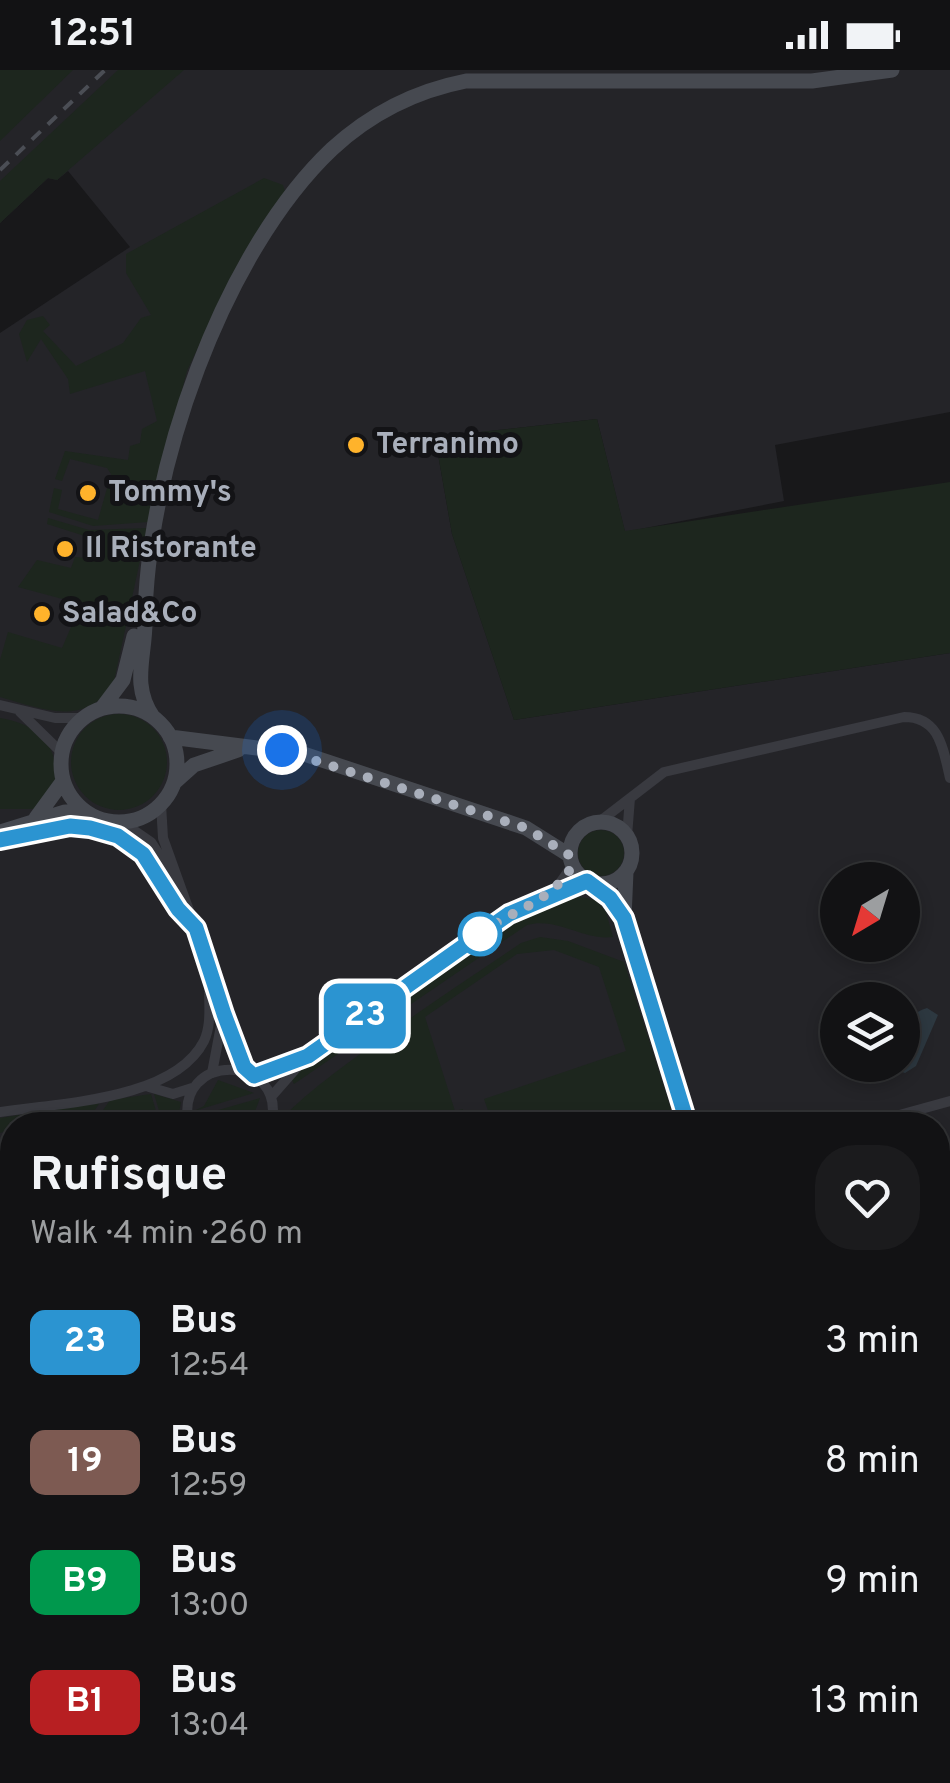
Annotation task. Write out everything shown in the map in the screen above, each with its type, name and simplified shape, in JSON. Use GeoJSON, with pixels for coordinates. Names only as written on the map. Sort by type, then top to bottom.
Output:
{"type":"FeatureCollection","features":[{"type":"Feature","properties":{"kind":"street"},"geometry":{"type":"LineString","coordinates":[[0,705],[71,721],[102,708],[124,680],[144,605],[180,420],[211,334],[288,203],[315,167],[358,128],[422,90],[466,81],[795,81],[892,70]]}},
{"type":"Feature","properties":{"kind":"street"},"geometry":{"type":"LineString","coordinates":[[144,605],[140,691],[176,752],[173,785]]}},
{"type":"Feature","properties":{"kind":"street"},"geometry":{"type":"LineString","coordinates":[[102,708],[128,707],[153,717]]}},
{"type":"Feature","properties":{"kind":"street"},"geometry":{"type":"LineString","coordinates":[[15,709],[46,733],[62,752]]}},
{"type":"Feature","properties":{"kind":"street"},"geometry":{"type":"LineString","coordinates":[[526,828],[581,829],[598,822],[664,772],[904,717],[921,718],[933,726],[950,778]]}},
{"type":"Feature","properties":{"kind":"street"},"geometry":{"type":"LineString","coordinates":[[83,718],[69,733],[62,752],[63,781],[86,812]]}},
{"type":"Feature","properties":{"kind":"street"},"geometry":{"type":"LineString","coordinates":[[170,737],[304,754],[526,828],[571,860],[624,918]]}},
{"type":"Feature","properties":{"kind":"street"},"geometry":{"type":"LineString","coordinates":[[122,822],[143,817],[161,804],[173,785],[194,765],[249,748]]}},
{"type":"Feature","properties":{"kind":"street"},"geometry":{"type":"LineString","coordinates":[[34,821],[63,781]]}},
{"type":"Feature","properties":{"kind":"street"},"geometry":{"type":"LineString","coordinates":[[630,797],[627,836],[632,854],[626,872],[624,918],[684,1112]]}},
{"type":"Feature","properties":{"kind":"street"},"geometry":{"type":"LineString","coordinates":[[161,804],[163,838],[224,1014],[251,1074],[271,1098],[271,1112]]}},
{"type":"Feature","properties":{"kind":"street"},"geometry":{"type":"LineString","coordinates":[[0,832],[34,821],[86,812],[122,822],[151,842],[183,892]]}},
{"type":"Feature","properties":{"kind":"street"},"geometry":{"type":"LineString","coordinates":[[598,822],[615,825],[627,836]]}},
{"type":"Feature","properties":{"kind":"street"},"geometry":{"type":"LineString","coordinates":[[0,840],[70,826],[110,833],[143,854],[178,909],[196,928]]}},
{"type":"Feature","properties":{"kind":"street"},"geometry":{"type":"LineString","coordinates":[[549,897],[571,860],[581,829]]}},
{"type":"Feature","properties":{"kind":"street"},"geometry":{"type":"LineString","coordinates":[[271,1098],[308,1056],[509,914],[592,883],[614,882],[626,872]]}},
{"type":"Feature","properties":{"kind":"street"},"geometry":{"type":"LineString","coordinates":[[0,1112],[150,1087],[184,1068],[204,1040],[211,972]]}},
{"type":"Feature","properties":{"kind":"street"},"geometry":{"type":"LineString","coordinates":[[212,1073],[224,1014]]}},
{"type":"Feature","properties":{"kind":"street"},"geometry":{"type":"LineString","coordinates":[[150,1087],[173,1094],[212,1073],[232,1069],[251,1074],[308,1056]]}},
{"type":"Feature","properties":{"kind":"street"},"geometry":{"type":"LineString","coordinates":[[188,1112],[188,1101],[197,1084]]}},
{"type":"Feature","properties":{"kind":"street"},"geometry":{"type":"LineString","coordinates":[[910,1112],[950,1101]]}},
{"type":"Feature","properties":{"kind":"shaded area"},"geometry":{"type":"Polygon","coordinates":[[[0,70],[950,70],[950,412],[775,445],[784,501],[625,532],[597,419],[435,437],[452,534],[514,720],[950,653],[950,1112],[0,1112],[0,333],[130,247],[68,171],[57,180],[48,178],[0,223],[0,70]]]}},
{"type":"Feature","properties":{"kind":"shaded area"},"geometry":{"type":"Polygon","coordinates":[[[0,70],[73,70],[0,141],[0,70]]]}},
{"type":"Feature","properties":{"kind":"shaded area"},"geometry":{"type":"Polygon","coordinates":[[[118,70],[184,70],[57,180],[48,178],[0,223],[0,181],[118,70]]]}},
{"type":"Feature","properties":{"kind":"shaded area"},"geometry":{"type":"Polygon","coordinates":[[[264,178],[283,185],[285,191],[208,326],[187,371],[148,522],[93,526],[49,512],[54,488],[62,490],[58,509],[98,520],[111,474],[107,468],[70,459],[62,481],[55,479],[65,451],[128,460],[130,446],[140,443],[142,429],[157,421],[145,371],[70,394],[68,379],[41,339],[27,362],[19,334],[27,320],[43,316],[50,325],[43,331],[76,366],[123,343],[141,318],[151,315],[126,273],[126,254],[264,178]]]}},
{"type":"Feature","properties":{"kind":"shaded area"},"geometry":{"type":"Polygon","coordinates":[[[597,419],[625,531],[950,482],[950,653],[514,720],[452,534],[435,437],[597,419]]]}},
{"type":"Feature","properties":{"kind":"shaded area"},"geometry":{"type":"Polygon","coordinates":[[[48,518],[89,530],[147,528],[113,686],[101,699],[75,711],[46,710],[0,697],[0,660],[8,632],[62,648],[81,604],[18,587],[37,560],[71,568],[75,557],[86,558],[91,538],[47,524],[48,518]]]}},
{"type":"Feature","properties":{"kind":"shaded area"},"geometry":{"type":"Polygon","coordinates":[[[119,714],[137,718],[153,728],[163,744],[167,762],[163,780],[153,796],[137,806],[119,810],[101,806],[85,796],[75,780],[71,762],[75,744],[85,728],[101,718],[119,714]]]}},
{"type":"Feature","properties":{"kind":"shaded area"},"geometry":{"type":"Polygon","coordinates":[[[0,718],[36,732],[50,748],[55,786],[34,809],[0,809],[0,718]]]}},
{"type":"Feature","properties":{"kind":"shaded area"},"geometry":{"type":"Polygon","coordinates":[[[601,830],[617,837],[624,853],[617,869],[601,876],[585,869],[578,853],[585,837],[601,830]]]}},
{"type":"Feature","properties":{"kind":"shaded area"},"geometry":{"type":"Polygon","coordinates":[[[565,894],[596,900],[606,912],[613,937],[591,936],[549,924],[527,925],[294,1084],[291,1078],[306,1063],[509,920],[565,894]]]}},
{"type":"Feature","properties":{"kind":"shaded area"},"geometry":{"type":"Polygon","coordinates":[[[540,937],[568,941],[624,962],[672,1112],[488,1112],[484,1099],[626,1051],[599,967],[554,950],[517,954],[425,1017],[455,1111],[463,1112],[289,1112],[349,1062],[521,943],[540,937]]]}},
{"type":"Feature","properties":{"kind":"shaded area"},"geometry":{"type":"Polygon","coordinates":[[[927,1008],[938,1015],[920,1057],[920,1011],[927,1008]]]}},
{"type":"Feature","properties":{"kind":"shaded area"},"geometry":{"type":"Polygon","coordinates":[[[218,1080],[254,1093],[194,1111],[204,1106],[218,1080]]]}},
{"type":"Feature","properties":{"kind":"shaded area"},"geometry":{"type":"Polygon","coordinates":[[[151,1094],[156,1112],[102,1112],[110,1100],[151,1094]]]}},
{"type":"Feature","properties":{"kind":"shaded area"},"geometry":{"type":"Polygon","coordinates":[[[154,1094],[181,1102],[179,1112],[159,1112],[154,1094]]]}},
{"type":"Feature","properties":{"kind":"shaded area"},"geometry":{"type":"Polygon","coordinates":[[[260,1098],[255,1112],[211,1112],[260,1098]]]}},
{"type":"Feature","properties":{"kind":"shaded area"},"geometry":{"type":"Polygon","coordinates":[[[100,1102],[94,1112],[38,1112],[100,1102]]]}},
{"type":"Feature","properties":{"kind":"railway"},"geometry":{"type":"LineString","coordinates":[[0,170],[105,70]]}},
{"type":"Feature","properties":{"kind":"bus line","name":"23"},"geometry":{"type":"LineString","coordinates":[[0,840],[70,826],[118,836],[143,854],[178,909],[196,928],[244,1067],[254,1076],[308,1056],[509,914],[587,881],[597,884],[624,918],[684,1112]]}},
{"type":"Feature","properties":{"kind":"place","name":"Terranimo"},"geometry":{"type":"Point","coordinates":[356,445]}},
{"type":"Feature","properties":{"kind":"place","name":"Tommy's"},"geometry":{"type":"Point","coordinates":[88,493]}},
{"type":"Feature","properties":{"kind":"place","name":"Il Ristorante"},"geometry":{"type":"Point","coordinates":[65,549]}},
{"type":"Feature","properties":{"kind":"place","name":"Salad&Co"},"geometry":{"type":"Point","coordinates":[42,614]}},
{"type":"Feature","properties":{"kind":"route"},"geometry":{"type":"LineString","coordinates":[[282,750],[526,828],[569,855],[572,866],[549,897],[509,914],[480,934]]}}]}
